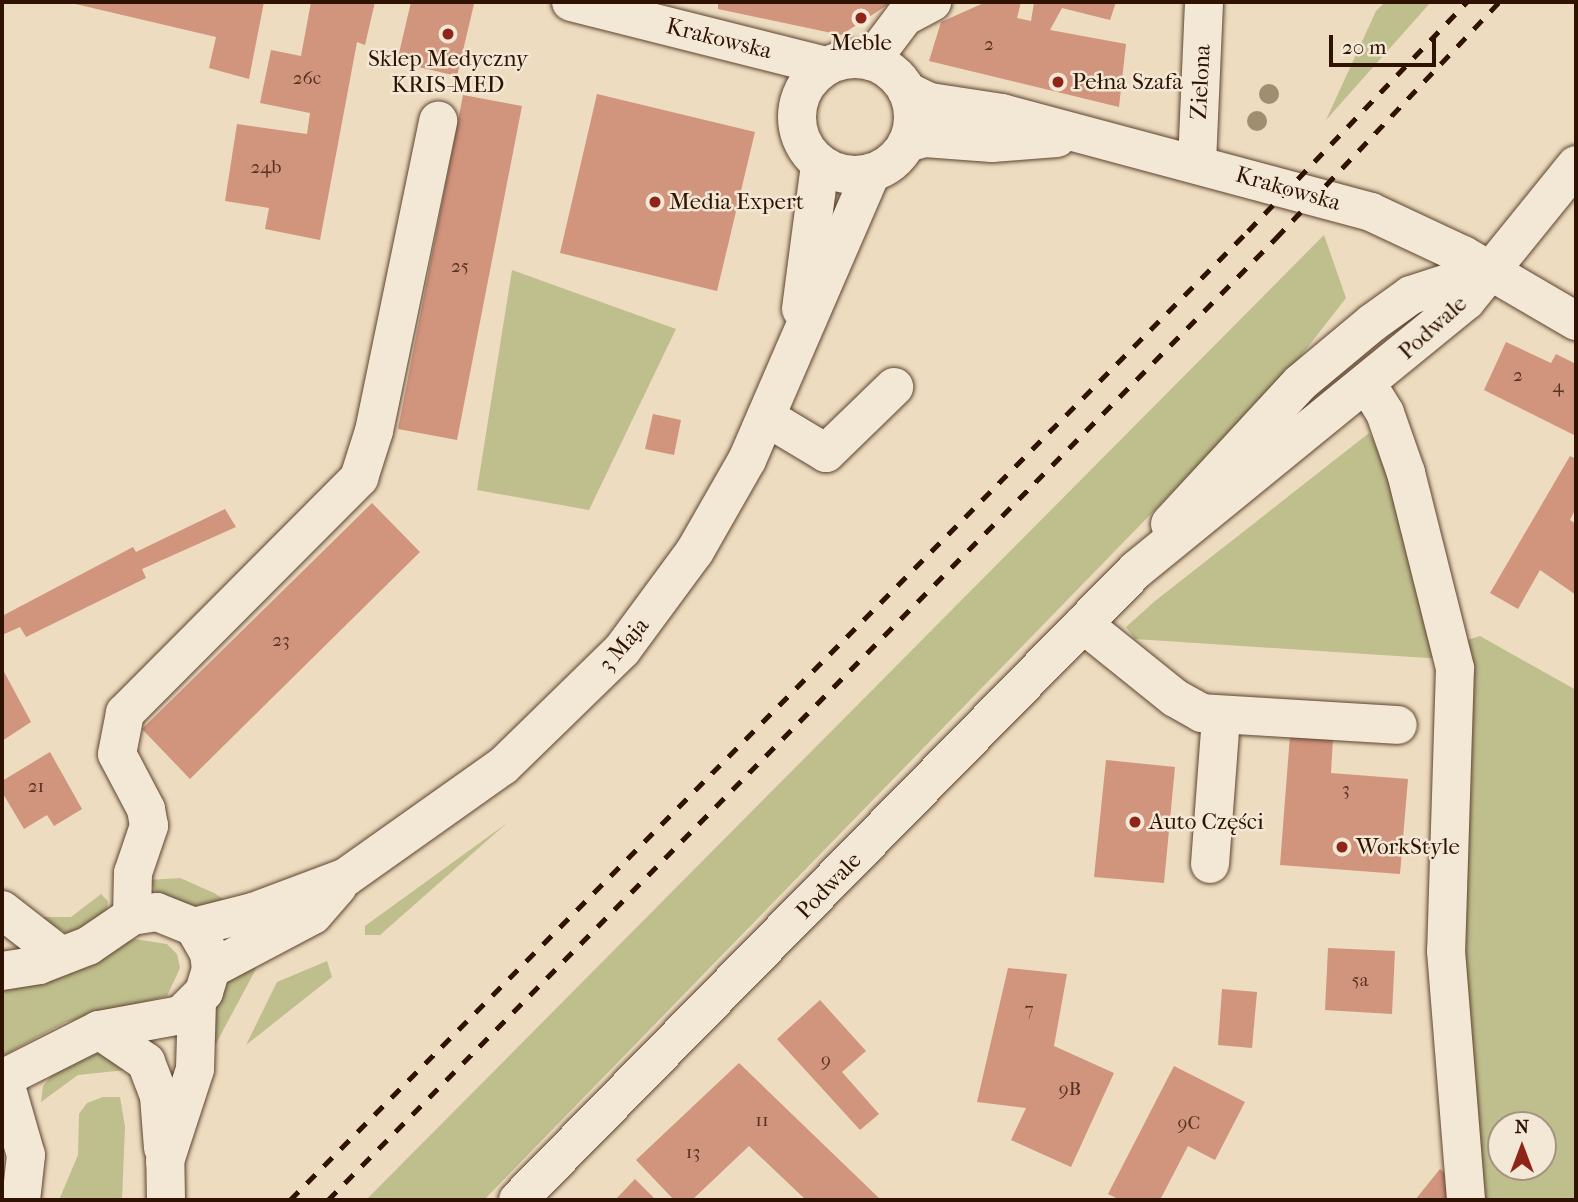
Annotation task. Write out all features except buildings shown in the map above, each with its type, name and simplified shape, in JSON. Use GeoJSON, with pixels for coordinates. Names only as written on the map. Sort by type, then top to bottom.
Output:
{"type":"FeatureCollection","features":[{"type":"Feature","properties":{"kind":"street","name":"Krakowska"},"geometry":{"type":"LineString","coordinates":[[571,2],[826,66]]}},
{"type":"Feature","properties":{"kind":"street"},"geometry":{"type":"LineString","coordinates":[[871,61],[904,17],[932,2]]}},
{"type":"Feature","properties":{"kind":"street","name":"Zielona"},"geometry":{"type":"LineString","coordinates":[[1197,163],[1204,2]]}},
{"type":"Feature","properties":{"kind":"street"},"geometry":{"type":"LineString","coordinates":[[871,61],[894,74],[907,91],[912,116],[907,143],[889,164],[871,173],[852,175],[820,164],[805,147],[796,111],[801,94],[826,66],[871,61]]}},
{"type":"Feature","properties":{"kind":"street","name":"Krakowska"},"geometry":{"type":"LineString","coordinates":[[907,91],[930,102],[1002,113],[1077,137],[1197,163],[1371,212],[1488,270],[1576,321]]}},
{"type":"Feature","properties":{"kind":"street"},"geometry":{"type":"LineString","coordinates":[[132,916],[133,873],[149,826],[146,809],[117,754],[125,713],[359,478],[367,462],[438,121]]}},
{"type":"Feature","properties":{"kind":"street","name":"Krakowska"},"geometry":{"type":"LineString","coordinates":[[907,143],[1077,137]]}},
{"type":"Feature","properties":{"kind":"street","name":"3 Maja"},"geometry":{"type":"LineString","coordinates":[[799,329],[820,164]]}},
{"type":"Feature","properties":{"kind":"street"},"geometry":{"type":"LineString","coordinates":[[1488,270],[1576,165]]}},
{"type":"Feature","properties":{"kind":"street","name":"3 Maja"},"geometry":{"type":"LineString","coordinates":[[211,969],[313,915],[346,877],[503,766],[622,650],[701,541],[766,417],[799,329],[827,278],[871,173]]}},
{"type":"Feature","properties":{"kind":"street","name":"Podwale"},"geometry":{"type":"LineString","coordinates":[[519,1200],[1136,570],[1466,301],[1488,270]]}},
{"type":"Feature","properties":{"kind":"street","name":"Podwale"},"geometry":{"type":"LineString","coordinates":[[1136,570],[1182,508],[1300,383],[1412,295],[1488,270]]}},
{"type":"Feature","properties":{"kind":"street"},"geometry":{"type":"LineString","coordinates":[[1367,384],[1385,413],[1406,473],[1455,668],[1446,951],[1466,1200]]}},
{"type":"Feature","properties":{"kind":"street"},"geometry":{"type":"LineString","coordinates":[[766,417],[826,453],[894,387]]}},
{"type":"Feature","properties":{"kind":"street"},"geometry":{"type":"LineString","coordinates":[[1083,624],[1175,698],[1221,716],[1398,725]]}},
{"type":"Feature","properties":{"kind":"street"},"geometry":{"type":"LineString","coordinates":[[1210,864],[1221,716]]}},
{"type":"Feature","properties":{"kind":"street","name":"3 Maja"},"geometry":{"type":"LineString","coordinates":[[194,927],[253,912],[346,877]]}},
{"type":"Feature","properties":{"kind":"street"},"geometry":{"type":"LineString","coordinates":[[2,910],[61,956]]}},
{"type":"Feature","properties":{"kind":"street"},"geometry":{"type":"LineString","coordinates":[[2,971],[88,946],[132,916],[157,912],[194,927],[209,953],[211,969],[197,1003],[195,1069],[165,1161]]}},
{"type":"Feature","properties":{"kind":"street"},"geometry":{"type":"LineString","coordinates":[[21,1200],[26,1155],[3,1079],[99,1030],[167,1019],[197,1003]]}},
{"type":"Feature","properties":{"kind":"street"},"geometry":{"type":"LineString","coordinates":[[99,1030],[146,1062],[159,1096],[166,1200]]}},
{"type":"Feature","properties":{"kind":"shaded area"},"geometry":{"type":"Polygon","coordinates":[[[1385,2],[1431,2],[1326,120],[1376,11],[1385,2]]]}},
{"type":"Feature","properties":{"kind":"shaded area"},"geometry":{"type":"Polygon","coordinates":[[[1324,235],[1346,298],[1286,375],[484,1200],[366,1200],[1324,235]]]}},
{"type":"Feature","properties":{"kind":"shaded area"},"geometry":{"type":"Polygon","coordinates":[[[512,270],[676,329],[589,510],[477,490],[512,270]]]}},
{"type":"Feature","properties":{"kind":"shaded area"},"geometry":{"type":"Polygon","coordinates":[[[1369,433],[1396,482],[1443,659],[1135,639],[1126,627],[1155,601],[1369,433]]]}},
{"type":"Feature","properties":{"kind":"shaded area"},"geometry":{"type":"Polygon","coordinates":[[[1480,636],[1576,690],[1576,1200],[1470,1200],[1463,1057],[1461,642],[1480,636]]]}},
{"type":"Feature","properties":{"kind":"shaded area"},"geometry":{"type":"Polygon","coordinates":[[[507,823],[380,935],[365,935],[365,926],[507,823]]]}},
{"type":"Feature","properties":{"kind":"shaded area"},"geometry":{"type":"Polygon","coordinates":[[[180,878],[229,903],[205,911],[157,893],[149,880],[180,878]]]}},
{"type":"Feature","properties":{"kind":"shaded area"},"geometry":{"type":"Polygon","coordinates":[[[101,894],[108,901],[107,915],[70,934],[36,917],[71,917],[101,894]]]}},
{"type":"Feature","properties":{"kind":"shaded area"},"geometry":{"type":"Polygon","coordinates":[[[134,939],[167,944],[177,954],[180,968],[167,996],[66,1022],[2,1056],[2,990],[134,939]]]}},
{"type":"Feature","properties":{"kind":"shaded area"},"geometry":{"type":"Polygon","coordinates":[[[327,961],[332,977],[246,1045],[277,982],[327,961]]]}},
{"type":"Feature","properties":{"kind":"shaded area"},"geometry":{"type":"Polygon","coordinates":[[[253,962],[256,969],[212,1051],[213,1004],[230,976],[253,962]]]}},
{"type":"Feature","properties":{"kind":"shaded area"},"geometry":{"type":"Polygon","coordinates":[[[87,1054],[111,1054],[135,1069],[78,1075],[41,1102],[43,1086],[57,1069],[87,1054]]]}},
{"type":"Feature","properties":{"kind":"shaded area"},"geometry":{"type":"Polygon","coordinates":[[[103,1097],[120,1097],[125,1127],[122,1200],[59,1200],[78,1155],[79,1114],[87,1103],[103,1097]]]}},
{"type":"Feature","properties":{"kind":"railway"},"geometry":{"type":"LineString","coordinates":[[290,1200],[1248,231],[1467,2]]}},
{"type":"Feature","properties":{"kind":"railway"},"geometry":{"type":"LineString","coordinates":[[328,1200],[1276,238],[1499,2]]}},
{"type":"Feature","properties":{"kind":"place","name":"Meble"},"geometry":{"type":"Point","coordinates":[861,18]}},
{"type":"Feature","properties":{"kind":"place","name":"Sklep Medyczny KRIS-MED"},"geometry":{"type":"Point","coordinates":[448,34]}},
{"type":"Feature","properties":{"kind":"place","name":"Pełna Szafa"},"geometry":{"type":"Point","coordinates":[1058,82]}},
{"type":"Feature","properties":{"kind":"place","name":"Media Expert"},"geometry":{"type":"Point","coordinates":[655,202]}},
{"type":"Feature","properties":{"kind":"place","name":"Auto Części"},"geometry":{"type":"Point","coordinates":[1135,822]}},
{"type":"Feature","properties":{"kind":"place","name":"WorkStyle"},"geometry":{"type":"Point","coordinates":[1342,847]}}]}
